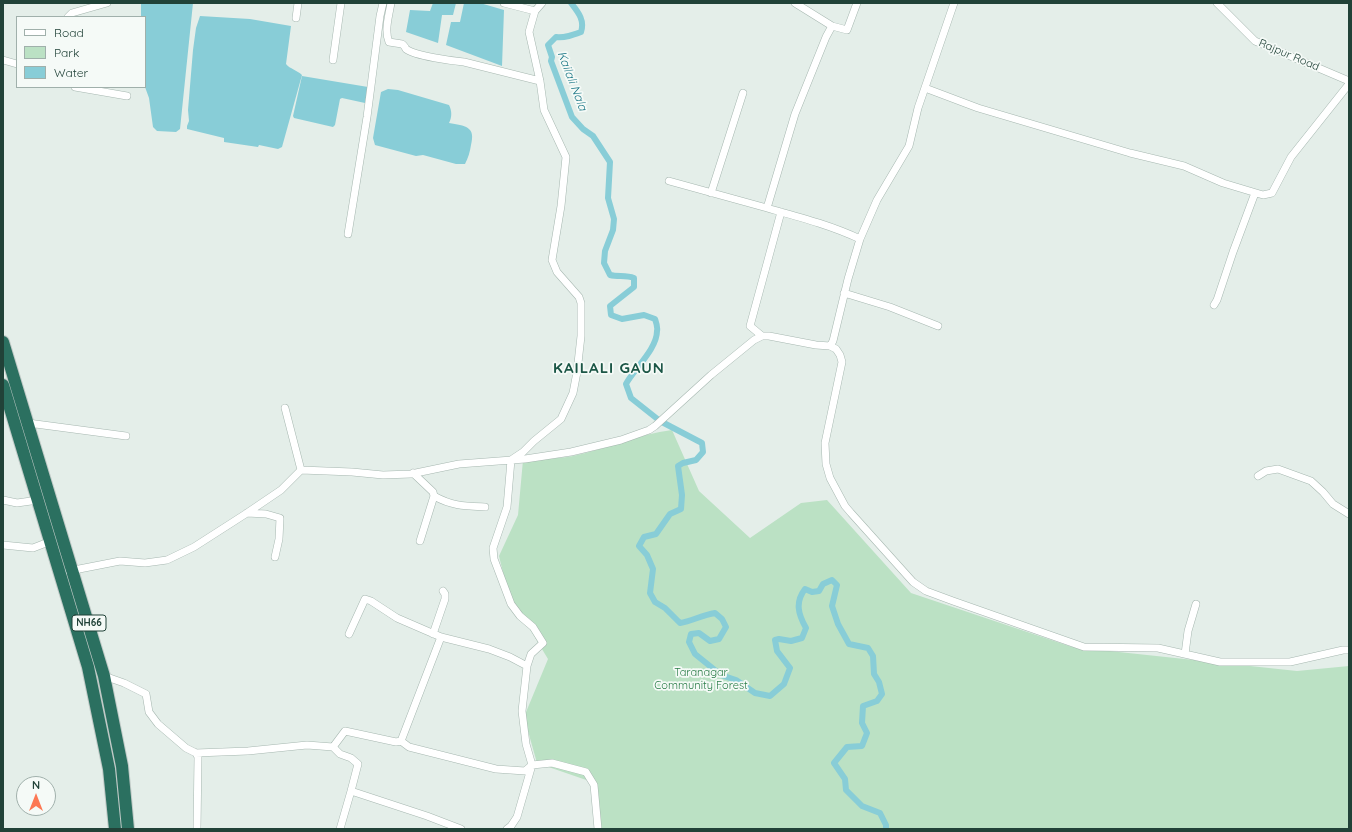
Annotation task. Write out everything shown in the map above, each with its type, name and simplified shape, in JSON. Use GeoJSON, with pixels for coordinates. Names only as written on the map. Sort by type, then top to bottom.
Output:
{"type":"FeatureCollection","features":[{"type":"Feature","properties":{"kind":"highway","name":"NH66"},"geometry":{"type":"LineString","coordinates":[[3,342],[28,422],[66,571],[109,769],[115,829]]}},
{"type":"Feature","properties":{"kind":"highway","name":"NH66"},"geometry":{"type":"LineString","coordinates":[[3,385],[51,541],[66,571],[104,676],[122,766],[128,829]]}},
{"type":"Feature","properties":{"kind":"street"},"geometry":{"type":"LineString","coordinates":[[69,16],[72,13],[104,3]]}},
{"type":"Feature","properties":{"kind":"street"},"geometry":{"type":"LineString","coordinates":[[296,18],[298,3]]}},
{"type":"Feature","properties":{"kind":"street"},"geometry":{"type":"LineString","coordinates":[[332,60],[342,3]]}},
{"type":"Feature","properties":{"kind":"street"},"geometry":{"type":"LineString","coordinates":[[348,234],[367,117],[383,3]]}},
{"type":"Feature","properties":{"kind":"street"},"geometry":{"type":"LineString","coordinates":[[391,3],[387,31],[389,42],[402,44],[407,50],[424,55],[451,61],[464,62],[540,80]]}},
{"type":"Feature","properties":{"kind":"street"},"geometry":{"type":"LineString","coordinates":[[504,3],[535,11]]}},
{"type":"Feature","properties":{"kind":"street"},"geometry":{"type":"LineString","coordinates":[[511,460],[523,452],[561,419],[573,393],[581,336],[581,304],[578,297],[557,272],[552,260],[561,206],[566,157],[544,110],[540,80],[529,32],[535,11],[542,3]]}},
{"type":"Feature","properties":{"kind":"street"},"geometry":{"type":"LineString","coordinates":[[795,3],[832,26],[847,30],[857,3]]}},
{"type":"Feature","properties":{"kind":"street"},"geometry":{"type":"LineString","coordinates":[[830,346],[833,341],[844,293],[860,239],[877,200],[909,146],[918,108],[954,3]]}},
{"type":"Feature","properties":{"kind":"street","name":"Rajpur Road"},"geometry":{"type":"LineString","coordinates":[[1217,3],[1255,40],[1349,82]]}},
{"type":"Feature","properties":{"kind":"street"},"geometry":{"type":"LineString","coordinates":[[767,208],[795,114],[826,36],[832,26]]}},
{"type":"Feature","properties":{"kind":"street"},"geometry":{"type":"LineString","coordinates":[[3,60],[16,64]]}},
{"type":"Feature","properties":{"kind":"street"},"geometry":{"type":"LineString","coordinates":[[925,88],[978,108],[1130,153],[1184,166],[1222,183],[1263,195],[1272,193],[1291,156],[1349,82]]}},
{"type":"Feature","properties":{"kind":"street"},"geometry":{"type":"LineString","coordinates":[[81,88],[127,96]]}},
{"type":"Feature","properties":{"kind":"street"},"geometry":{"type":"LineString","coordinates":[[711,193],[743,94]]}},
{"type":"Feature","properties":{"kind":"street"},"geometry":{"type":"LineString","coordinates":[[669,181],[819,222],[860,239]]}},
{"type":"Feature","properties":{"kind":"street"},"geometry":{"type":"LineString","coordinates":[[1214,305],[1255,192]]}},
{"type":"Feature","properties":{"kind":"street"},"geometry":{"type":"LineString","coordinates":[[762,336],[750,326],[781,212]]}},
{"type":"Feature","properties":{"kind":"street"},"geometry":{"type":"LineString","coordinates":[[844,293],[890,307],[938,326]]}},
{"type":"Feature","properties":{"kind":"street"},"geometry":{"type":"LineString","coordinates":[[66,571],[120,561],[145,563],[167,560],[194,546],[247,513],[281,490],[301,470],[383,475],[414,473],[459,464],[511,460],[571,452],[621,440],[649,430],[655,426],[711,375],[754,340],[762,336],[769,336],[816,345],[830,346],[836,349],[840,355],[842,362],[825,443],[826,464],[830,478],[845,506],[913,582],[926,591],[953,602],[1084,647],[1125,646],[1158,648],[1220,662],[1290,662],[1349,650]]}},
{"type":"Feature","properties":{"kind":"street"},"geometry":{"type":"LineString","coordinates":[[285,408],[301,470]]}},
{"type":"Feature","properties":{"kind":"street"},"geometry":{"type":"LineString","coordinates":[[28,422],[126,436]]}},
{"type":"Feature","properties":{"kind":"street"},"geometry":{"type":"LineString","coordinates":[[507,829],[518,817],[532,765],[526,744],[522,711],[527,666],[531,654],[543,644],[533,627],[520,616],[511,604],[494,559],[493,548],[507,507],[511,460]]}},
{"type":"Feature","properties":{"kind":"street"},"geometry":{"type":"LineString","coordinates":[[1258,476],[1266,471],[1278,469],[1305,479],[1323,492],[1333,504],[1349,514]]}},
{"type":"Feature","properties":{"kind":"street"},"geometry":{"type":"LineString","coordinates":[[414,473],[433,492],[434,496],[447,503],[485,507]]}},
{"type":"Feature","properties":{"kind":"street"},"geometry":{"type":"LineString","coordinates":[[420,541],[434,496]]}},
{"type":"Feature","properties":{"kind":"street"},"geometry":{"type":"LineString","coordinates":[[3,500],[17,503],[38,500]]}},
{"type":"Feature","properties":{"kind":"street"},"geometry":{"type":"LineString","coordinates":[[247,513],[266,514],[280,518],[279,539],[275,557]]}},
{"type":"Feature","properties":{"kind":"street"},"geometry":{"type":"LineString","coordinates":[[3,546],[34,548],[51,541]]}},
{"type":"Feature","properties":{"kind":"street"},"geometry":{"type":"LineString","coordinates":[[434,634],[445,598],[443,590]]}},
{"type":"Feature","properties":{"kind":"street"},"geometry":{"type":"LineString","coordinates":[[350,634],[365,600],[371,601],[397,618],[441,637],[510,657],[527,666]]}},
{"type":"Feature","properties":{"kind":"street"},"geometry":{"type":"LineString","coordinates":[[1185,654],[1188,631],[1196,604]]}},
{"type":"Feature","properties":{"kind":"street"},"geometry":{"type":"LineString","coordinates":[[401,742],[441,637]]}},
{"type":"Feature","properties":{"kind":"street"},"geometry":{"type":"LineString","coordinates":[[104,676],[124,683],[146,694],[149,712],[158,724],[186,748],[196,753],[248,751],[307,745],[332,747],[340,754],[351,758],[358,764],[340,829]]}},
{"type":"Feature","properties":{"kind":"street"},"geometry":{"type":"LineString","coordinates":[[332,747],[345,731],[401,742],[409,747],[496,769],[525,771],[532,765],[552,763],[586,772],[594,785],[598,829]]}},
{"type":"Feature","properties":{"kind":"street"},"geometry":{"type":"LineString","coordinates":[[196,753],[198,757],[197,829]]}},
{"type":"Feature","properties":{"kind":"street"},"geometry":{"type":"LineString","coordinates":[[351,791],[461,829]]}},
{"type":"Feature","properties":{"kind":"green space","name":"Taranagar Community Forest"},"geometry":{"type":"Polygon","coordinates":[[[672,430],[699,491],[750,538],[801,503],[827,500],[911,593],[1072,647],[1297,671],[1349,666],[1349,829],[601,829],[592,782],[537,763],[524,717],[548,659],[508,593],[499,556],[518,515],[523,460],[573,456],[598,450],[635,438],[672,430]]]}},
{"type":"Feature","properties":{"kind":"water"},"geometry":{"type":"Polygon","coordinates":[[[193,3],[180,129],[176,132],[157,131],[153,127],[149,98],[145,88],[146,16],[141,16],[141,4],[193,3]]]}},
{"type":"Feature","properties":{"kind":"water"},"geometry":{"type":"Polygon","coordinates":[[[433,3],[456,3],[453,15],[442,15],[438,43],[406,32],[410,10],[430,11],[433,3]]]}},
{"type":"Feature","properties":{"kind":"water"},"geometry":{"type":"Polygon","coordinates":[[[464,3],[480,3],[504,10],[502,66],[446,45],[451,22],[460,22],[464,3]]]}},
{"type":"Feature","properties":{"kind":"water"},"geometry":{"type":"Polygon","coordinates":[[[200,16],[250,19],[291,26],[286,64],[302,75],[282,147],[278,149],[259,145],[258,147],[224,142],[224,138],[187,129],[189,121],[188,110],[193,50],[196,28],[200,16]]]}},
{"type":"Feature","properties":{"kind":"water"},"geometry":{"type":"Polygon","coordinates":[[[302,76],[368,87],[365,103],[342,98],[340,99],[335,125],[333,127],[294,118],[293,116],[302,76]]]}},
{"type":"Feature","properties":{"kind":"water"},"geometry":{"type":"Polygon","coordinates":[[[388,89],[398,90],[449,105],[451,110],[451,118],[449,123],[464,126],[470,130],[472,134],[470,150],[465,164],[456,164],[423,155],[416,156],[375,145],[373,138],[381,92],[388,89]]]}},
{"type":"Feature","properties":{"kind":"waterway","name":"Kailali Nala"},"geometry":{"type":"LineString","coordinates":[[571,3],[581,20],[581,32],[566,37],[556,37],[548,45],[552,57],[551,61],[572,117],[583,129],[593,136],[610,162],[608,198],[614,219],[613,230],[605,251],[604,263],[610,275],[634,278],[634,287],[610,306],[611,315],[622,319],[644,315],[655,319],[657,326],[656,338],[653,345],[626,384],[631,398],[660,421],[702,443],[703,452],[696,460],[683,463],[678,466],[682,495],[681,509],[670,514],[656,534],[644,537],[639,546],[647,555],[653,569],[650,593],[655,602],[665,608],[680,623],[715,613],[722,619],[726,627],[719,639],[710,641],[699,633],[691,634],[689,642],[695,654],[721,675],[736,680],[755,693],[770,696],[784,684],[790,668],[777,651],[775,640],[779,639],[791,641],[802,638],[806,628],[801,618],[799,608],[802,594],[805,589],[812,592],[819,591],[823,584],[832,580],[837,585],[832,606],[838,624],[849,644],[868,648],[873,656],[874,674],[879,682],[882,694],[877,701],[863,706],[862,723],[867,733],[862,746],[847,747],[834,763],[845,779],[846,790],[862,806],[880,813],[886,825],[886,829]]}},
{"type":"Feature","properties":{"kind":"district","name":"KAILALI GAUN"},"geometry":{"type":"Point","coordinates":[609,368]}}]}
